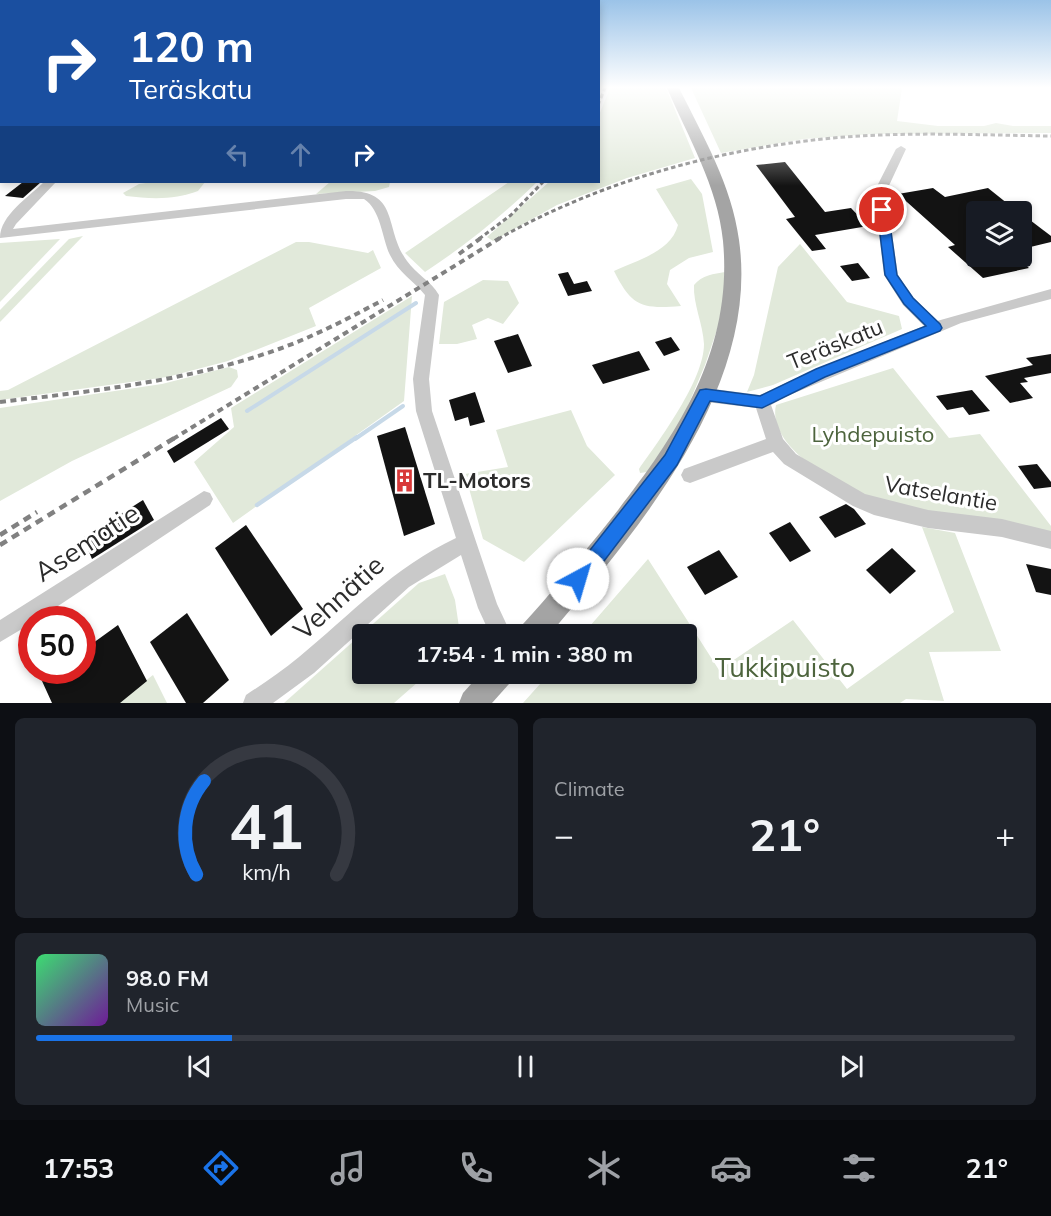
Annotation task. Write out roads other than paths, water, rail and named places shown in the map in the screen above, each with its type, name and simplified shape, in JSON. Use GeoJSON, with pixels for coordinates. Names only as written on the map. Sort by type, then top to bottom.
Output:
{"type":"FeatureCollection","features":[{"type":"Feature","properties":{"kind":"main road"},"geometry":{"type":"LineString","coordinates":[[541,624],[654,484],[685,436],[706,395],[718,359],[731,310],[733,290],[731,241],[716,186],[687,121]]}},
{"type":"Feature","properties":{"kind":"main road"},"geometry":{"type":"LineString","coordinates":[[473,703],[490,684]]}},
{"type":"Feature","properties":{"kind":"street"},"geometry":{"type":"LineString","coordinates":[[901,149],[880,192],[891,275],[908,301],[935,328]]}},
{"type":"Feature","properties":{"kind":"street"},"geometry":{"type":"LineString","coordinates":[[2,234],[10,222],[49,183]]}},
{"type":"Feature","properties":{"kind":"street"},"geometry":{"type":"LineString","coordinates":[[2,234],[76,228],[337,196],[370,197],[381,210],[392,250],[402,265],[432,295],[421,371],[422,397],[466,543],[488,608],[496,624]]}},
{"type":"Feature","properties":{"kind":"street","name":"Teräskatu"},"geometry":{"type":"LineString","coordinates":[[762,402],[820,373],[957,319],[1051,294]]}},
{"type":"Feature","properties":{"kind":"street"},"geometry":{"type":"LineString","coordinates":[[706,395],[762,402]]}},
{"type":"Feature","properties":{"kind":"street","name":"Vatselantie"},"geometry":{"type":"LineString","coordinates":[[762,402],[776,443],[790,459],[874,506],[928,519],[1013,530],[1051,540]]}},
{"type":"Feature","properties":{"kind":"street"},"geometry":{"type":"LineString","coordinates":[[690,475],[776,443]]}},
{"type":"Feature","properties":{"kind":"street","name":"Asematie"},"geometry":{"type":"LineString","coordinates":[[0,632],[204,499]]}},
{"type":"Feature","properties":{"kind":"street","name":"Vehnätie"},"geometry":{"type":"LineString","coordinates":[[254,703],[313,659],[409,573],[441,553],[466,543]]}},
{"type":"Feature","properties":{"kind":"waterway"},"geometry":{"type":"LineString","coordinates":[[247,411],[416,303]]}},
{"type":"Feature","properties":{"kind":"waterway"},"geometry":{"type":"LineString","coordinates":[[355,439],[403,406]]}},
{"type":"Feature","properties":{"kind":"waterway"},"geometry":{"type":"LineString","coordinates":[[257,505],[357,437]]}},
{"type":"Feature","properties":{"kind":"railway"},"geometry":{"type":"LineString","coordinates":[[498,239],[575,201],[615,186],[655,172],[738,152],[781,144],[880,135],[1051,136]]}},
{"type":"Feature","properties":{"kind":"railway"},"geometry":{"type":"LineString","coordinates":[[479,239],[511,215],[542,183]]}},
{"type":"Feature","properties":{"kind":"railway"},"geometry":{"type":"LineString","coordinates":[[459,254],[481,238]]}},
{"type":"Feature","properties":{"kind":"railway"},"geometry":{"type":"LineString","coordinates":[[173,439],[500,238]]}},
{"type":"Feature","properties":{"kind":"railway"},"geometry":{"type":"LineString","coordinates":[[0,402],[141,383],[245,360],[292,344],[383,300]]}},
{"type":"Feature","properties":{"kind":"railway"},"geometry":{"type":"LineString","coordinates":[[0,545],[176,437]]}},
{"type":"Feature","properties":{"kind":"railway"},"geometry":{"type":"LineString","coordinates":[[0,535],[37,512]]}},
{"type":"Feature","properties":{"kind":"place","name":"TL-Motors"},"geometry":{"type":"Point","coordinates":[405,480]}},
{"type":"Feature","properties":{"kind":"park label","name":"Lyhdepuisto"},"geometry":{"type":"Point","coordinates":[873,434]}},
{"type":"Feature","properties":{"kind":"park label","name":"Tukkipuisto"},"geometry":{"type":"Point","coordinates":[785,668]}}]}
